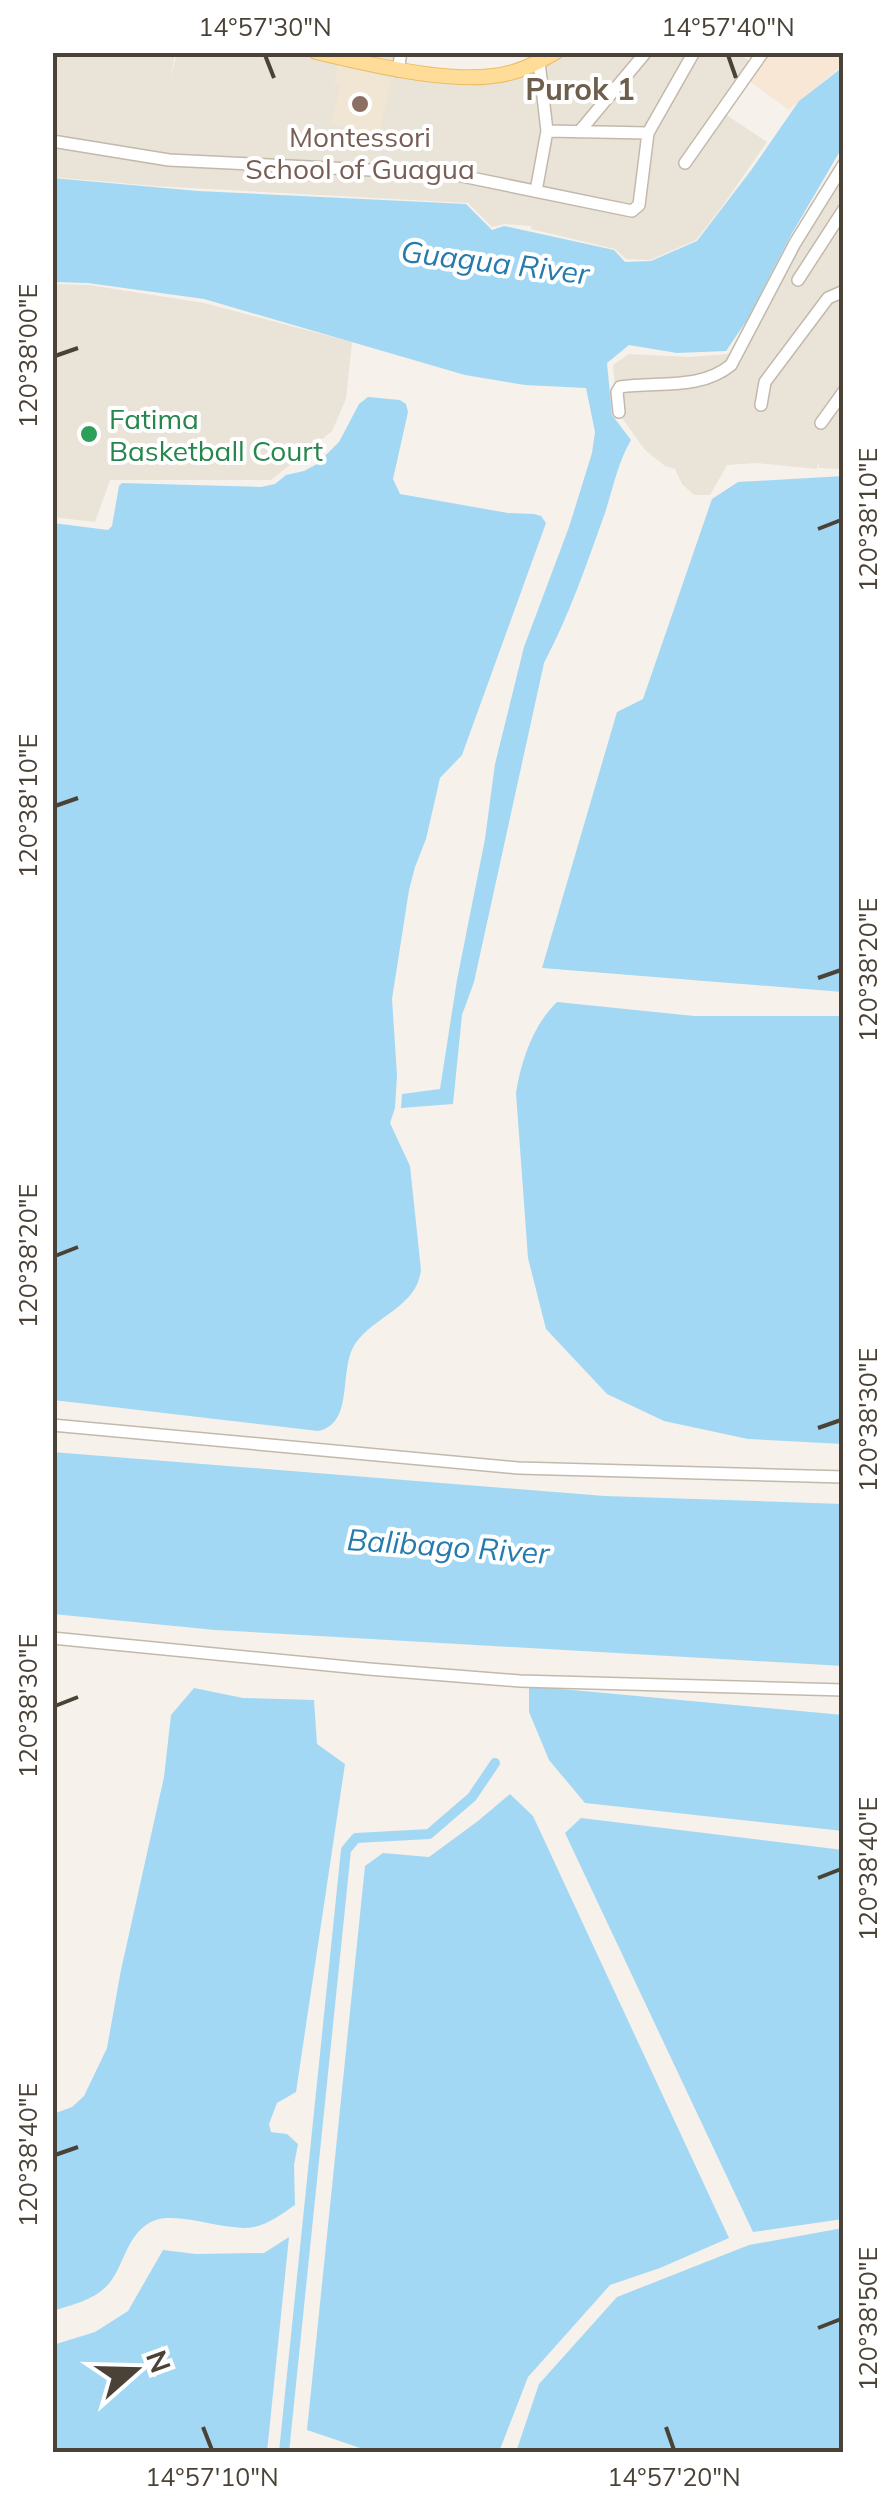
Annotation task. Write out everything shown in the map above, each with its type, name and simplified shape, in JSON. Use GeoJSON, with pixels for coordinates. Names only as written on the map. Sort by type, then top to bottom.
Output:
{"type":"FeatureCollection","features":[{"type":"Feature","properties":{"kind":"main road"},"geometry":{"type":"LineString","coordinates":[[316,52],[398,71],[482,76],[509,74],[556,52]]}},
{"type":"Feature","properties":{"kind":"street"},"geometry":{"type":"LineString","coordinates":[[398,71],[402,52]]}},
{"type":"Feature","properties":{"kind":"street"},"geometry":{"type":"LineString","coordinates":[[579,132],[646,52]]}},
{"type":"Feature","properties":{"kind":"street"},"geometry":{"type":"LineString","coordinates":[[52,141],[169,160],[452,174],[632,211],[640,205],[648,133],[694,52]]}},
{"type":"Feature","properties":{"kind":"street"},"geometry":{"type":"LineString","coordinates":[[685,163],[759,57],[744,52]]}},
{"type":"Feature","properties":{"kind":"street"},"geometry":{"type":"LineString","coordinates":[[536,191],[547,131],[539,62]]}},
{"type":"Feature","properties":{"kind":"street"},"geometry":{"type":"LineString","coordinates":[[547,131],[648,133]]}},
{"type":"Feature","properties":{"kind":"street"},"geometry":{"type":"LineString","coordinates":[[620,412],[620,387],[713,378],[731,365],[794,243],[844,164]]}},
{"type":"Feature","properties":{"kind":"street"},"geometry":{"type":"LineString","coordinates":[[798,280],[844,209]]}},
{"type":"Feature","properties":{"kind":"street"},"geometry":{"type":"LineString","coordinates":[[761,405],[765,382],[828,298],[844,291]]}},
{"type":"Feature","properties":{"kind":"street"},"geometry":{"type":"LineString","coordinates":[[821,423],[844,391]]}},
{"type":"Feature","properties":{"kind":"street"},"geometry":{"type":"LineString","coordinates":[[52,1425],[518,1468],[844,1476]]}},
{"type":"Feature","properties":{"kind":"street"},"geometry":{"type":"LineString","coordinates":[[52,1638],[520,1681],[844,1690]]}},
{"type":"Feature","properties":{"kind":"shaded area"},"geometry":{"type":"Polygon","coordinates":[[[177,52],[397,53],[393,73],[470,80],[537,66],[547,129],[646,137],[637,213],[651,134],[698,53],[739,53],[754,65],[725,114],[767,142],[696,240],[650,260],[626,259],[615,249],[531,226],[492,227],[468,203],[53,177],[53,53],[175,53],[171,78],[177,52]]]}},
{"type":"Feature","properties":{"kind":"shaded area","name":"Purok 1"},"geometry":{"type":"Polygon","coordinates":[[[559,53],[694,53],[647,131],[546,126],[540,63],[559,53]]]}},
{"type":"Feature","properties":{"kind":"shaded area"},"geometry":{"type":"Polygon","coordinates":[[[768,53],[843,53],[843,65],[789,110],[748,80],[768,53]]]}},
{"type":"Feature","properties":{"kind":"shaded area","name":"Montessori School of Guagua"},"geometry":{"type":"Polygon","coordinates":[[[338,65],[392,79],[378,136],[331,123],[340,86],[334,83],[338,65]]]}},
{"type":"Feature","properties":{"kind":"shaded area"},"geometry":{"type":"Polygon","coordinates":[[[843,152],[843,384],[817,422],[843,394],[843,469],[819,468],[819,461],[817,469],[756,463],[727,465],[710,495],[694,495],[682,484],[675,469],[645,450],[617,411],[613,365],[629,354],[729,354],[753,319],[797,228],[843,152]]]}},
{"type":"Feature","properties":{"kind":"shaded area"},"geometry":{"type":"Polygon","coordinates":[[[53,284],[89,285],[204,303],[352,342],[346,399],[332,431],[271,480],[110,480],[95,522],[53,517],[53,284]]]}},
{"type":"Feature","properties":{"kind":"water","name":"Guagua River"},"geometry":{"type":"Polygon","coordinates":[[[843,67],[843,146],[726,351],[677,353],[629,345],[607,363],[612,415],[631,440],[577,589],[544,663],[474,982],[462,1015],[453,1104],[401,1108],[402,1094],[440,1089],[495,764],[524,647],[592,453],[595,432],[586,388],[525,385],[465,375],[204,299],[53,282],[53,178],[198,191],[466,204],[492,230],[504,226],[614,250],[625,262],[651,261],[697,241],[799,101],[843,67]]]}},
{"type":"Feature","properties":{"kind":"water"},"geometry":{"type":"Polygon","coordinates":[[[368,397],[406,404],[408,412],[393,479],[400,494],[534,514],[546,523],[462,755],[440,778],[409,890],[392,999],[397,1075],[390,1123],[410,1166],[421,1270],[418,1283],[403,1302],[355,1344],[337,1418],[318,1431],[53,1400],[53,523],[108,530],[122,483],[261,487],[275,484],[286,475],[317,464],[339,442],[359,404],[368,397]]]}},
{"type":"Feature","properties":{"kind":"water"},"geometry":{"type":"Polygon","coordinates":[[[843,476],[843,992],[542,968],[617,712],[643,699],[712,499],[738,482],[843,476]]]}},
{"type":"Feature","properties":{"kind":"water"},"geometry":{"type":"Polygon","coordinates":[[[557,1002],[694,1016],[843,1016],[843,1444],[748,1439],[664,1421],[607,1394],[546,1329],[528,1258],[516,1093],[529,1044],[557,1002]]]}},
{"type":"Feature","properties":{"kind":"water","name":"Balibago River"},"geometry":{"type":"Polygon","coordinates":[[[52,1452],[605,1496],[843,1504],[843,1666],[215,1630],[53,1614],[52,1452]]]}},
{"type":"Feature","properties":{"kind":"water"},"geometry":{"type":"Polygon","coordinates":[[[529,1686],[843,1715],[843,1831],[585,1803],[549,1760],[529,1712],[529,1686]]]}},
{"type":"Feature","properties":{"kind":"water"},"geometry":{"type":"Polygon","coordinates":[[[194,1688],[243,1698],[314,1700],[317,1744],[345,1764],[296,2092],[277,2103],[269,2124],[271,2132],[287,2134],[298,2144],[295,2205],[254,2227],[157,2220],[135,2236],[108,2285],[86,2300],[53,2311],[53,2114],[72,2107],[84,2096],[107,2048],[164,1777],[171,1715],[194,1688]]]}},
{"type":"Feature","properties":{"kind":"water"},"geometry":{"type":"Polygon","coordinates":[[[510,1794],[533,1816],[729,2238],[610,2285],[528,2377],[499,2452],[372,2452],[307,2430],[365,1866],[383,1853],[429,1857],[510,1794]]]}},
{"type":"Feature","properties":{"kind":"water"},"geometry":{"type":"Polygon","coordinates":[[[581,1818],[843,1850],[843,2219],[753,2232],[565,1833],[581,1818]]]}},
{"type":"Feature","properties":{"kind":"water"},"geometry":{"type":"Polygon","coordinates":[[[843,2228],[843,2452],[516,2452],[539,2384],[617,2297],[749,2245],[843,2228]]]}},
{"type":"Feature","properties":{"kind":"water"},"geometry":{"type":"Polygon","coordinates":[[[289,2237],[267,2452],[53,2452],[53,2345],[95,2332],[128,2311],[163,2250],[196,2254],[264,2253],[289,2237]]]}},
{"type":"Feature","properties":{"kind":"waterway"},"geometry":{"type":"LineString","coordinates":[[284,2452],[346,1850],[356,1838],[429,1834],[472,1797],[495,1763]]}},
{"type":"Feature","properties":{"kind":"place","name":"Montessori School of Guagua"},"geometry":{"type":"Point","coordinates":[360,104]}},
{"type":"Feature","properties":{"kind":"place","name":"Fatima Basketball Court"},"geometry":{"type":"Point","coordinates":[89,434]}},
{"type":"Feature","properties":{"kind":"district","name":"Purok 1"},"geometry":{"type":"Point","coordinates":[580,89]}}]}
